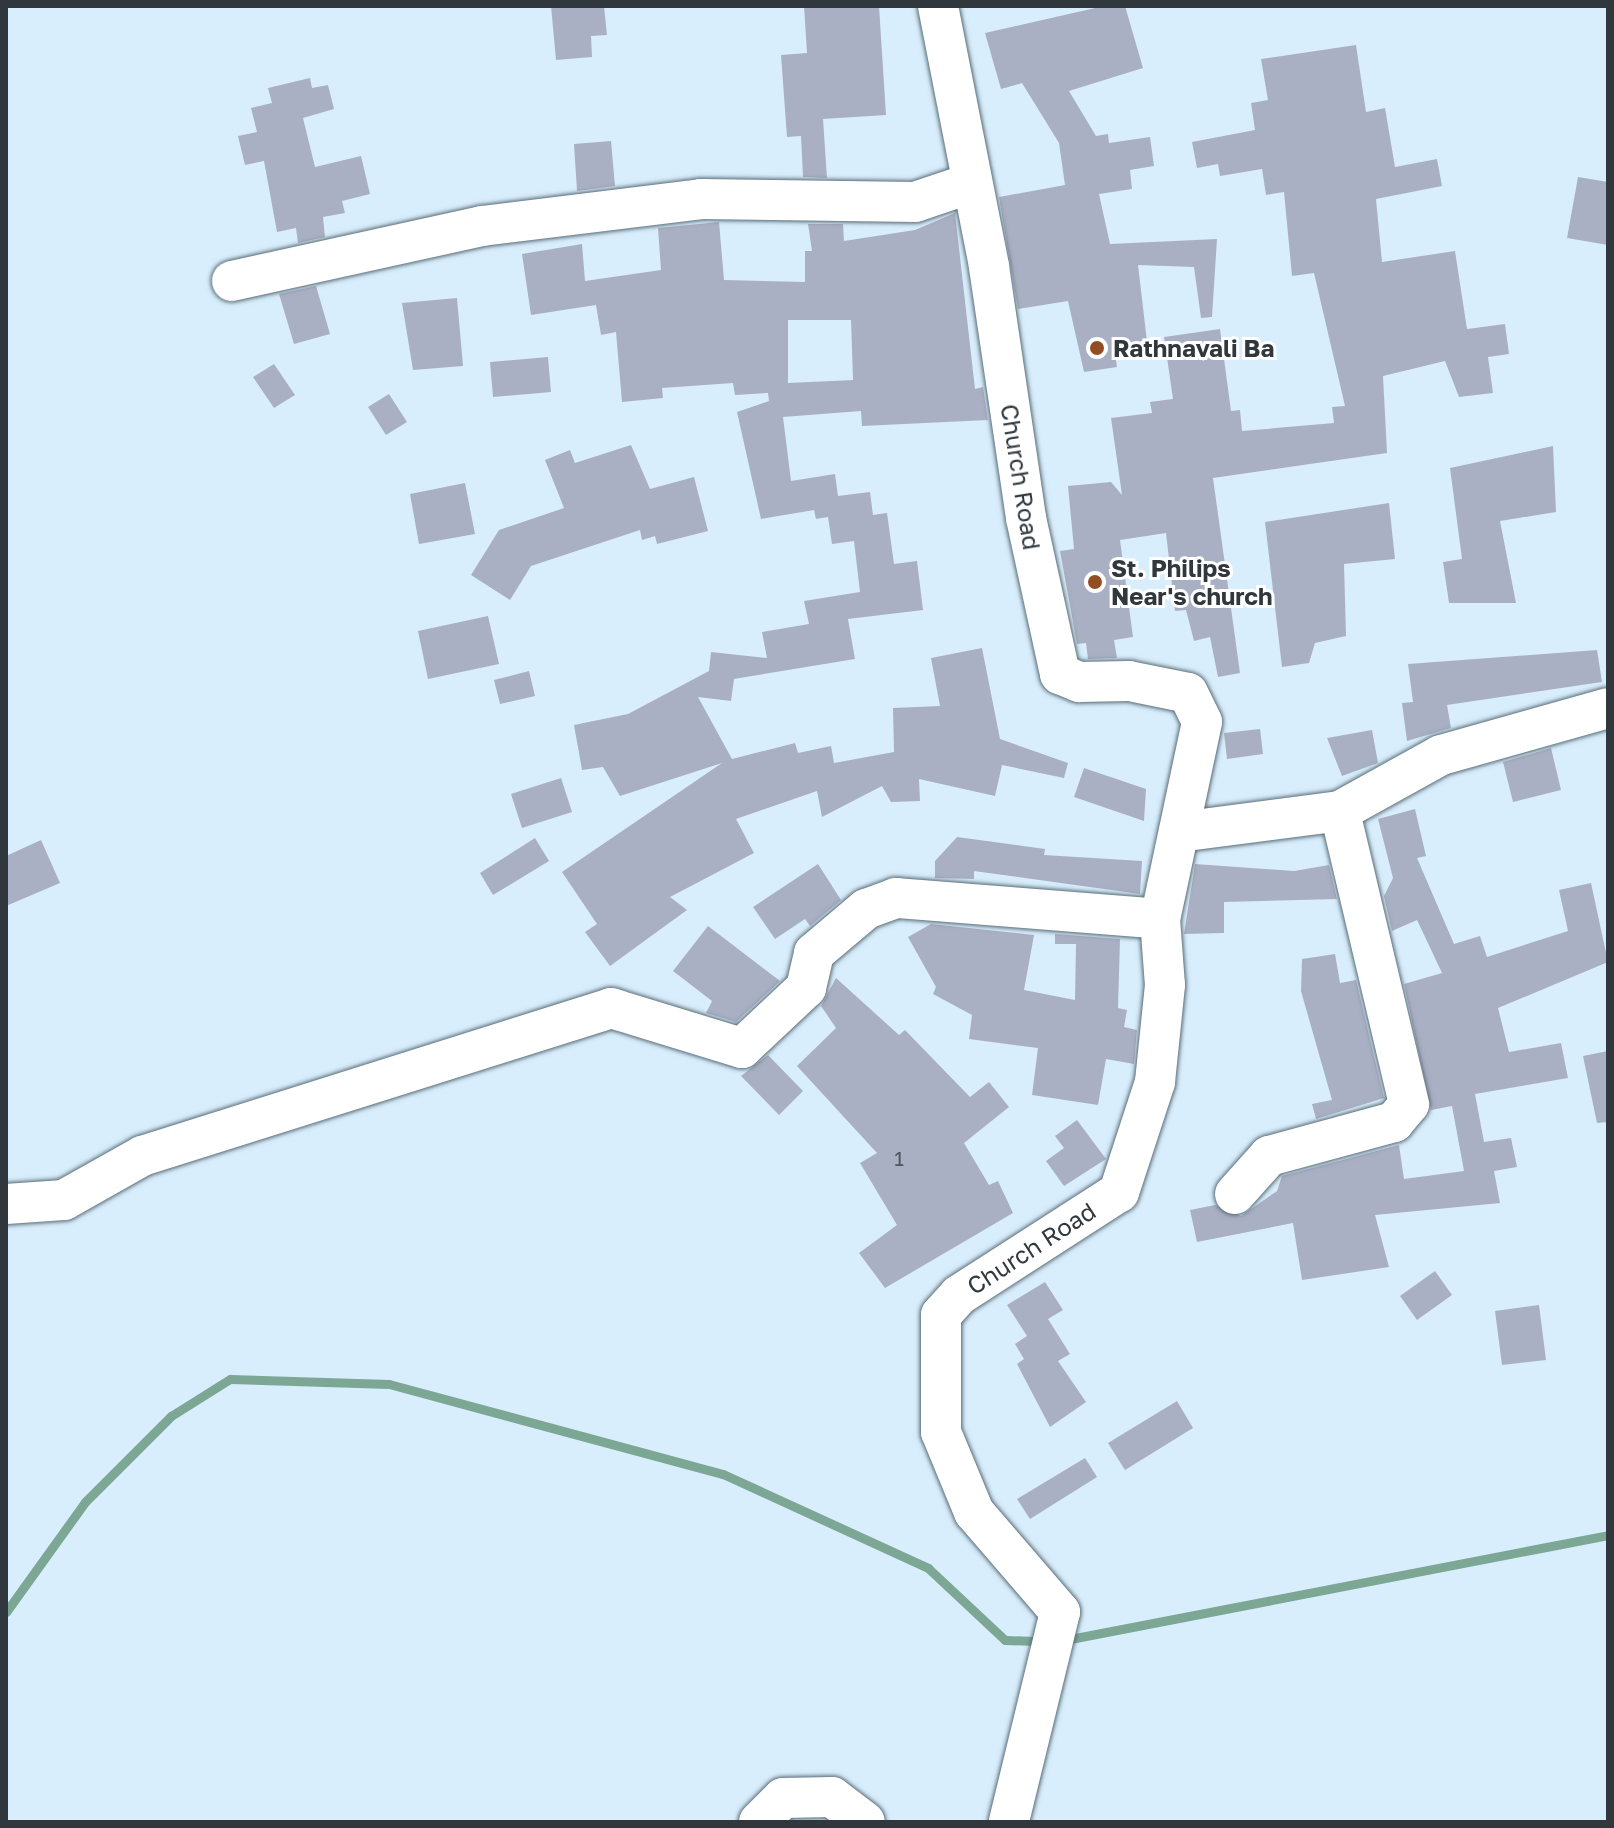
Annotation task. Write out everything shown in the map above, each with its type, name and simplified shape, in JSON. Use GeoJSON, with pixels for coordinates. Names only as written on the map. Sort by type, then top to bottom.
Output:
{"type":"FeatureCollection","features":[{"type":"Feature","properties":{"kind":"street","name":"Church Road"},"geometry":{"type":"LineString","coordinates":[[938,6],[1051,644],[1060,674],[1079,682],[1163,684],[1197,705],[1202,722],[1160,919],[1165,985],[1155,1082],[1119,1192],[959,1295],[941,1315],[941,1432],[974,1512],[1060,1612],[1009,1822]]}},
{"type":"Feature","properties":{"kind":"street"},"geometry":{"type":"LineString","coordinates":[[232,281],[482,226],[701,199],[915,202],[971,183]]}},
{"type":"Feature","properties":{"kind":"street"},"geometry":{"type":"LineString","coordinates":[[1179,832],[1340,811],[1441,755],[1608,708]]}},
{"type":"Feature","properties":{"kind":"street"},"geometry":{"type":"LineString","coordinates":[[1235,1194],[1269,1156],[1394,1122],[1409,1104],[1340,811]]}},
{"type":"Feature","properties":{"kind":"street"},"geometry":{"type":"LineString","coordinates":[[6,1204],[64,1200],[155,1151],[611,1008],[742,1048],[806,988],[814,953],[866,909],[896,898],[1160,919]]}},
{"type":"Feature","properties":{"kind":"street"},"geometry":{"type":"LineString","coordinates":[[759,1822],[783,1798],[832,1797],[865,1822]]}},
{"type":"Feature","properties":{"kind":"building"},"geometry":{"type":"Polygon","coordinates":[[[551,6],[604,6],[607,35],[591,36],[592,57],[556,60],[551,6]]]}},
{"type":"Feature","properties":{"kind":"building"},"geometry":{"type":"Polygon","coordinates":[[[804,6],[879,6],[886,115],[823,119],[827,178],[803,177],[801,136],[787,137],[781,55],[807,53],[804,6]]]}},
{"type":"Feature","properties":{"kind":"building"},"geometry":{"type":"Polygon","coordinates":[[[1104,6],[1125,6],[1143,68],[1069,91],[1096,136],[1108,134],[1109,143],[1150,137],[1154,166],[1130,170],[1132,189],[1099,194],[1110,244],[1217,239],[1212,317],[1201,318],[1194,267],[1138,265],[1148,350],[1115,354],[1117,367],[1084,372],[1068,301],[1018,309],[999,197],[1065,185],[1059,143],[1022,83],[1001,89],[985,33],[1104,6]]]}},
{"type":"Feature","properties":{"kind":"building"},"geometry":{"type":"Polygon","coordinates":[[[1356,45],[1366,112],[1385,108],[1395,167],[1437,159],[1442,186],[1376,199],[1382,262],[1455,251],[1467,329],[1505,324],[1509,354],[1488,357],[1493,393],[1459,397],[1445,361],[1383,376],[1387,453],[1213,478],[1240,673],[1218,677],[1210,637],[1194,641],[1186,610],[1175,611],[1166,533],[1120,540],[1133,637],[1114,640],[1117,658],[1088,659],[1086,643],[1077,644],[1060,551],[1074,549],[1068,486],[1111,482],[1122,495],[1111,418],[1152,413],[1150,402],[1173,399],[1164,337],[1220,329],[1231,411],[1240,410],[1242,431],[1334,423],[1332,407],[1345,406],[1314,273],[1292,276],[1284,192],[1266,195],[1262,169],[1220,176],[1218,164],[1197,168],[1192,142],[1255,130],[1251,103],[1268,100],[1261,59],[1356,45]]]}},
{"type":"Feature","properties":{"kind":"building"},"geometry":{"type":"Polygon","coordinates":[[[310,78],[312,88],[328,85],[334,109],[303,118],[315,167],[361,156],[370,194],[342,201],[345,213],[323,217],[325,237],[298,243],[296,228],[277,232],[264,161],[245,165],[238,136],[257,132],[251,108],[272,103],[268,88],[310,78]]]}},
{"type":"Feature","properties":{"kind":"building"},"geometry":{"type":"Polygon","coordinates":[[[611,141],[615,186],[577,191],[574,144],[611,141]]]}},
{"type":"Feature","properties":{"kind":"building"},"geometry":{"type":"Polygon","coordinates":[[[1578,177],[1608,182],[1608,245],[1567,238],[1578,177]]]}},
{"type":"Feature","properties":{"kind":"building"},"geometry":{"type":"Polygon","coordinates":[[[955,213],[975,389],[983,387],[988,420],[862,426],[861,411],[783,417],[791,481],[835,474],[838,496],[870,492],[873,515],[887,513],[894,564],[917,561],[923,610],[848,619],[855,659],[734,679],[731,701],[698,697],[732,759],[795,743],[798,753],[831,746],[834,763],[894,752],[893,708],[940,706],[931,658],[982,648],[1000,739],[1068,763],[1064,778],[1002,765],[995,796],[919,779],[920,801],[891,802],[882,786],[822,817],[817,791],[736,819],[754,853],[670,897],[687,910],[610,966],[585,932],[597,924],[562,872],[722,763],[620,796],[603,767],[582,770],[574,725],[628,714],[709,671],[711,652],[767,658],[762,632],[809,624],[804,601],[860,592],[854,541],[832,544],[828,517],[816,519],[814,510],[761,519],[737,412],[769,401],[768,393],[735,395],[733,383],[662,388],[663,398],[622,402],[616,332],[601,335],[596,305],[531,315],[522,254],[582,244],[585,281],[661,270],[658,228],[719,222],[724,280],[805,282],[805,251],[812,251],[808,224],[843,224],[844,241],[915,230],[955,213]],[[788,320],[788,383],[853,380],[851,320],[788,320]]]}},
{"type":"Feature","properties":{"kind":"building"},"geometry":{"type":"Polygon","coordinates":[[[316,286],[330,334],[294,344],[279,294],[316,286]]]}},
{"type":"Feature","properties":{"kind":"building"},"geometry":{"type":"Polygon","coordinates":[[[457,298],[463,366],[413,370],[402,303],[457,298]]]}},
{"type":"Feature","properties":{"kind":"building"},"geometry":{"type":"Polygon","coordinates":[[[548,357],[551,392],[493,397],[490,362],[548,357]]]}},
{"type":"Feature","properties":{"kind":"building"},"geometry":{"type":"Polygon","coordinates":[[[274,364],[295,395],[274,408],[253,377],[274,364]]]}},
{"type":"Feature","properties":{"kind":"building"},"geometry":{"type":"Polygon","coordinates":[[[389,394],[407,422],[386,435],[368,407],[389,394]]]}},
{"type":"Feature","properties":{"kind":"building"},"geometry":{"type":"Polygon","coordinates":[[[631,445],[650,489],[694,477],[708,531],[657,544],[655,536],[642,540],[640,530],[531,566],[510,600],[471,575],[499,530],[564,508],[545,460],[570,450],[575,463],[631,445]]]}},
{"type":"Feature","properties":{"kind":"building"},"geometry":{"type":"Polygon","coordinates":[[[1553,446],[1556,512],[1500,521],[1516,603],[1449,603],[1443,562],[1462,559],[1450,468],[1553,446]]]}},
{"type":"Feature","properties":{"kind":"building"},"geometry":{"type":"Polygon","coordinates":[[[465,483],[475,534],[419,544],[410,494],[465,483]]]}},
{"type":"Feature","properties":{"kind":"building"},"geometry":{"type":"Polygon","coordinates":[[[1389,503],[1395,559],[1344,564],[1346,636],[1315,643],[1309,663],[1282,667],[1265,522],[1389,503]]]}},
{"type":"Feature","properties":{"kind":"building"},"geometry":{"type":"Polygon","coordinates":[[[488,616],[499,664],[428,679],[418,631],[488,616]]]}},
{"type":"Feature","properties":{"kind":"building"},"geometry":{"type":"Polygon","coordinates":[[[1597,650],[1602,682],[1447,705],[1451,728],[1407,741],[1402,703],[1413,702],[1408,664],[1597,650]]]}},
{"type":"Feature","properties":{"kind":"building"},"geometry":{"type":"Polygon","coordinates":[[[529,671],[535,696],[500,704],[494,680],[529,671]]]}},
{"type":"Feature","properties":{"kind":"building"},"geometry":{"type":"Polygon","coordinates":[[[1260,729],[1263,754],[1227,759],[1224,733],[1260,729]]]}},
{"type":"Feature","properties":{"kind":"building"},"geometry":{"type":"Polygon","coordinates":[[[1372,730],[1378,763],[1342,776],[1327,738],[1372,730]]]}},
{"type":"Feature","properties":{"kind":"building"},"geometry":{"type":"Polygon","coordinates":[[[1551,748],[1561,790],[1513,802],[1503,762],[1551,748]]]}},
{"type":"Feature","properties":{"kind":"building"},"geometry":{"type":"Polygon","coordinates":[[[1084,768],[1146,789],[1144,821],[1074,797],[1084,768]]]}},
{"type":"Feature","properties":{"kind":"building"},"geometry":{"type":"Polygon","coordinates":[[[561,778],[572,812],[522,828],[511,794],[561,778]]]}},
{"type":"Feature","properties":{"kind":"building"},"geometry":{"type":"Polygon","coordinates":[[[1415,809],[1426,856],[1417,858],[1454,944],[1480,936],[1487,957],[1568,931],[1559,890],[1591,883],[1608,962],[1498,1008],[1509,1052],[1561,1043],[1568,1078],[1475,1094],[1484,1142],[1511,1138],[1517,1167],[1494,1171],[1500,1203],[1375,1215],[1389,1267],[1302,1280],[1293,1223],[1197,1242],[1190,1210],[1215,1205],[1241,1216],[1277,1191],[1282,1176],[1399,1145],[1404,1179],[1464,1171],[1452,1106],[1431,1110],[1404,984],[1442,973],[1417,920],[1392,931],[1384,896],[1393,878],[1378,819],[1415,809]]]}},
{"type":"Feature","properties":{"kind":"building"},"geometry":{"type":"Polygon","coordinates":[[[957,837],[1045,849],[1044,855],[1142,861],[1140,894],[974,871],[974,879],[935,878],[935,861],[957,837]]]}},
{"type":"Feature","properties":{"kind":"building"},"geometry":{"type":"Polygon","coordinates":[[[535,838],[549,861],[493,895],[480,873],[535,838]]]}},
{"type":"Feature","properties":{"kind":"building"},"geometry":{"type":"Polygon","coordinates":[[[41,840],[60,883],[6,906],[6,856],[41,840]]]}},
{"type":"Feature","properties":{"kind":"building"},"geometry":{"type":"Polygon","coordinates":[[[818,864],[841,900],[810,926],[805,919],[775,939],[753,907],[818,864]]]}},
{"type":"Feature","properties":{"kind":"building"},"geometry":{"type":"Polygon","coordinates":[[[1195,864],[1294,871],[1329,865],[1337,899],[1224,902],[1224,933],[1184,934],[1195,864]]]}},
{"type":"Feature","properties":{"kind":"building"},"geometry":{"type":"Polygon","coordinates":[[[931,924],[1034,935],[1024,990],[1075,1000],[1076,944],[1055,944],[1055,934],[1120,939],[1118,1008],[1127,1010],[1124,1027],[1137,1030],[1134,1064],[1106,1059],[1098,1105],[1032,1095],[1038,1048],[969,1039],[972,1015],[933,994],[936,987],[908,937],[931,924]]]}},
{"type":"Feature","properties":{"kind":"building"},"geometry":{"type":"Polygon","coordinates":[[[708,926],[780,981],[736,1022],[706,1013],[712,1001],[673,971],[708,926]]]}},
{"type":"Feature","properties":{"kind":"building"},"geometry":{"type":"Polygon","coordinates":[[[1335,954],[1340,983],[1356,980],[1384,1098],[1316,1119],[1312,1104],[1332,1100],[1301,991],[1302,959],[1335,954]]]}},
{"type":"Feature","properties":{"kind":"building"},"geometry":{"type":"Polygon","coordinates":[[[836,978],[899,1035],[905,1030],[970,1097],[989,1082],[1009,1107],[964,1143],[989,1185],[998,1181],[1013,1213],[885,1288],[859,1253],[897,1225],[860,1163],[877,1153],[797,1066],[836,1028],[821,1006],[836,978]]]}},
{"type":"Feature","properties":{"kind":"building"},"geometry":{"type":"Polygon","coordinates":[[[1608,1051],[1608,1122],[1597,1123],[1583,1056],[1608,1051]]]}},
{"type":"Feature","properties":{"kind":"building"},"geometry":{"type":"Polygon","coordinates":[[[768,1055],[803,1091],[779,1115],[741,1076],[768,1055]]]}},
{"type":"Feature","properties":{"kind":"building"},"geometry":{"type":"Polygon","coordinates":[[[1077,1120],[1106,1159],[1064,1186],[1046,1161],[1064,1148],[1055,1136],[1077,1120]]]}},
{"type":"Feature","properties":{"kind":"building"},"geometry":{"type":"Polygon","coordinates":[[[1435,1271],[1452,1295],[1417,1320],[1400,1296],[1435,1271]]]}},
{"type":"Feature","properties":{"kind":"building"},"geometry":{"type":"Polygon","coordinates":[[[1045,1282],[1063,1310],[1048,1319],[1070,1354],[1058,1361],[1086,1402],[1050,1427],[1017,1364],[1024,1359],[1015,1344],[1027,1336],[1007,1305],[1045,1282]]]}},
{"type":"Feature","properties":{"kind":"building"},"geometry":{"type":"Polygon","coordinates":[[[1539,1305],[1546,1360],[1502,1365],[1495,1311],[1539,1305]]]}},
{"type":"Feature","properties":{"kind":"building"},"geometry":{"type":"Polygon","coordinates":[[[1177,1401],[1193,1428],[1125,1470],[1108,1443],[1177,1401]]]}},
{"type":"Feature","properties":{"kind":"building"},"geometry":{"type":"Polygon","coordinates":[[[1085,1458],[1097,1477],[1030,1519],[1017,1499],[1085,1458]]]}},
{"type":"Feature","properties":{"kind":"waterway"},"geometry":{"type":"LineString","coordinates":[[6,1612],[85,1502],[171,1416],[230,1379],[389,1384],[723,1474],[928,1568],[1005,1640],[1042,1641]]}},
{"type":"Feature","properties":{"kind":"waterway"},"geometry":{"type":"LineString","coordinates":[[1065,1640],[1608,1535]]}},
{"type":"Feature","properties":{"kind":"place","name":"Rathnavali Ba"},"geometry":{"type":"Point","coordinates":[1097,348]}},
{"type":"Feature","properties":{"kind":"place","name":"St. Philips Near's church"},"geometry":{"type":"Point","coordinates":[1095,582]}}]}
